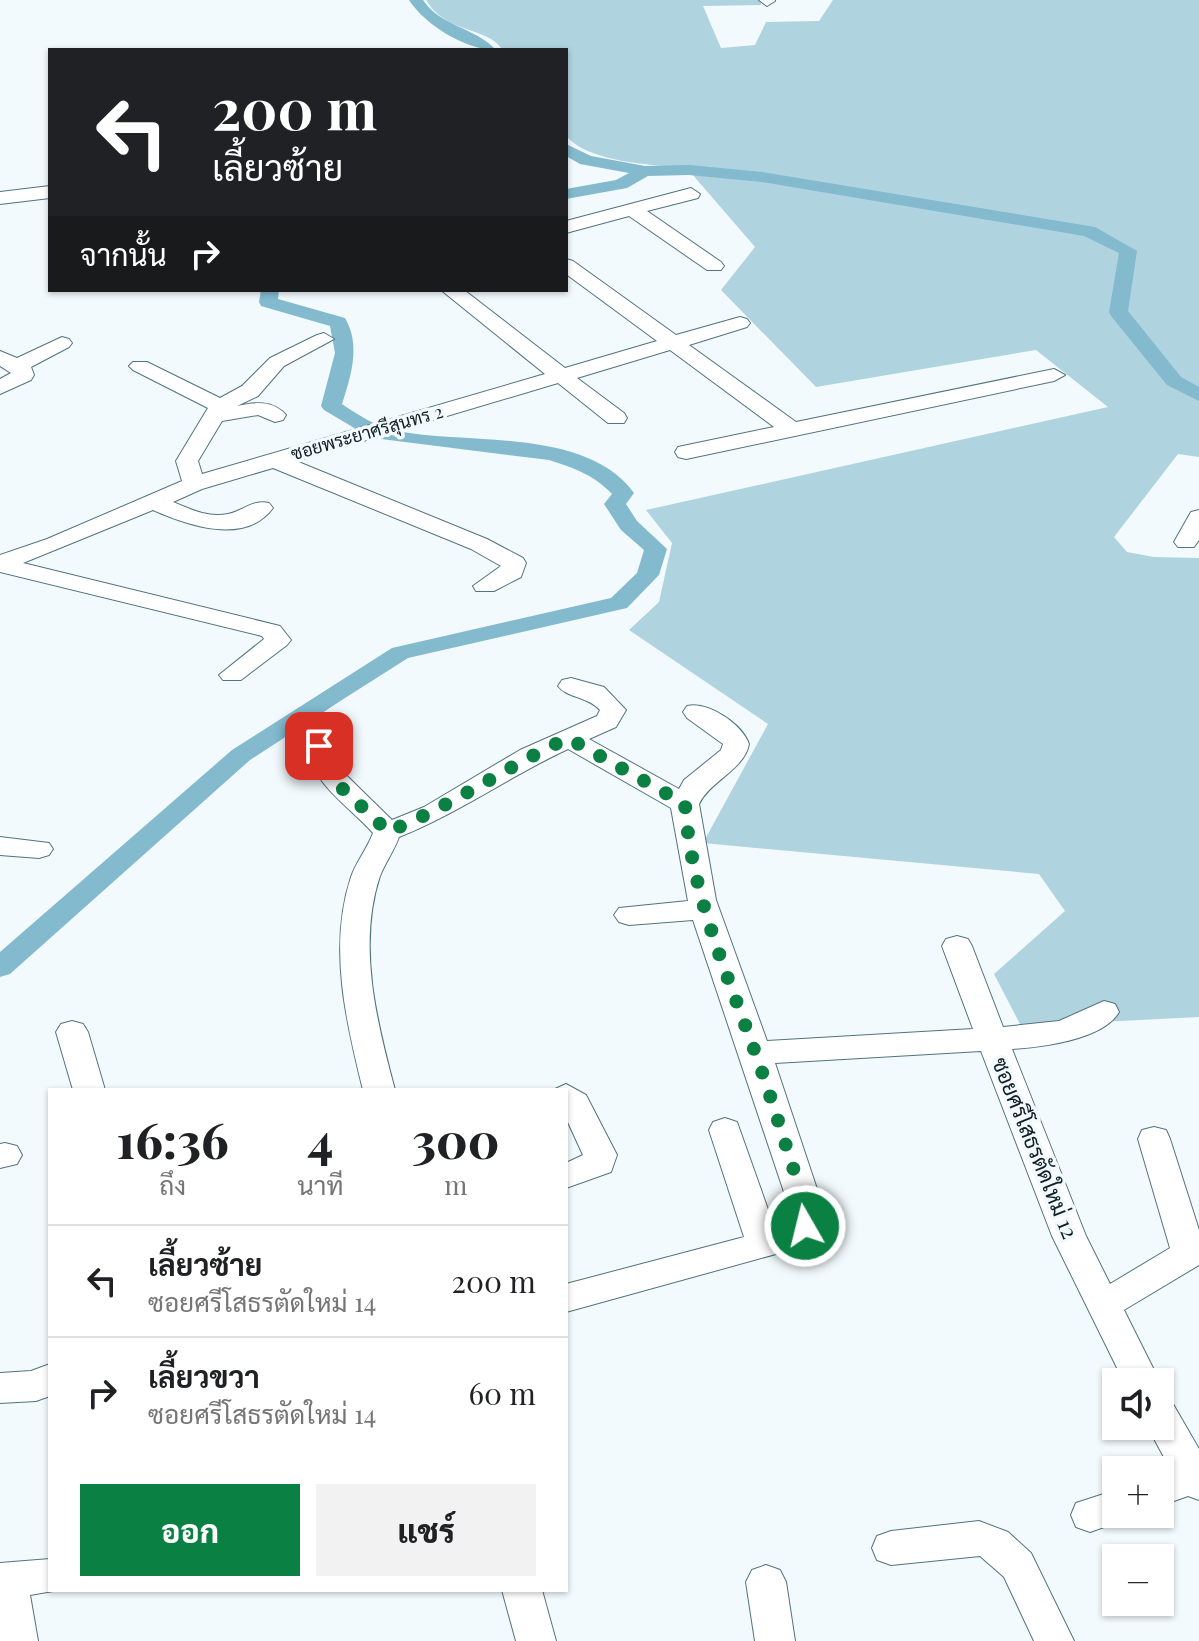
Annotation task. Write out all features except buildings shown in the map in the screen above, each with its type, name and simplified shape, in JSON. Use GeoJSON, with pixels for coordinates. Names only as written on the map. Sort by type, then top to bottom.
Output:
{"type":"FeatureCollection","features":[{"type":"Feature","properties":{"kind":"street"},"geometry":{"type":"LineString","coordinates":[[0,198],[48,192]]}},
{"type":"Feature","properties":{"kind":"street"},"geometry":{"type":"LineString","coordinates":[[568,226],[691,194]]}},
{"type":"Feature","properties":{"kind":"street"},"geometry":{"type":"LineString","coordinates":[[632,210],[714,266]]}},
{"type":"Feature","properties":{"kind":"street"},"geometry":{"type":"LineString","coordinates":[[568,266],[791,429]]}},
{"type":"Feature","properties":{"kind":"street"},"geometry":{"type":"LineString","coordinates":[[454,292],[616,418]]}},
{"type":"Feature","properties":{"kind":"street","name":"ซอยพระยาศรีสุนทร 2"},"geometry":{"type":"LineString","coordinates":[[0,564],[55,544],[194,484],[740,323]]}},
{"type":"Feature","properties":{"kind":"street"},"geometry":{"type":"LineString","coordinates":[[194,484],[187,461],[217,413],[250,391],[277,362],[324,339]]}},
{"type":"Feature","properties":{"kind":"street"},"geometry":{"type":"LineString","coordinates":[[8,362],[62,343]]}},
{"type":"Feature","properties":{"kind":"street"},"geometry":{"type":"LineString","coordinates":[[0,388],[23,375],[23,371],[8,362]]}},
{"type":"Feature","properties":{"kind":"street"},"geometry":{"type":"LineString","coordinates":[[140,366],[217,413],[259,407],[275,415]]}},
{"type":"Feature","properties":{"kind":"street"},"geometry":{"type":"LineString","coordinates":[[686,452],[1054,375]]}},
{"type":"Feature","properties":{"kind":"street"},"geometry":{"type":"LineString","coordinates":[[273,460],[503,554],[514,563],[512,572],[485,586]]}},
{"type":"Feature","properties":{"kind":"street"},"geometry":{"type":"LineString","coordinates":[[154,502],[191,518],[215,523],[244,520],[261,508]]}},
{"type":"Feature","properties":{"kind":"street"},"geometry":{"type":"LineString","coordinates":[[1186,542],[1199,517]]}},
{"type":"Feature","properties":{"kind":"street"},"geometry":{"type":"LineString","coordinates":[[0,564],[271,631],[276,635],[278,640],[232,675]]}},
{"type":"Feature","properties":{"kind":"street"},"geometry":{"type":"LineString","coordinates":[[387,832],[434,813],[500,772],[607,721],[613,710],[606,700],[592,689],[571,686]]}},
{"type":"Feature","properties":{"kind":"street"},"geometry":{"type":"LineString","coordinates":[[568,1297],[764,1246],[793,1237],[805,1226],[805,1204],[755,1053],[714,944],[689,850],[685,804],[694,786],[734,753],[736,744],[733,736],[696,712]]}},
{"type":"Feature","properties":{"kind":"street"},"geometry":{"type":"LineString","coordinates":[[331,734],[319,746],[320,760],[334,780],[371,812],[387,832]]}},
{"type":"Feature","properties":{"kind":"street"},"geometry":{"type":"LineString","coordinates":[[568,738],[685,804]]}},
{"type":"Feature","properties":{"kind":"street"},"geometry":{"type":"LineString","coordinates":[[378,1088],[359,1015],[355,956],[357,910],[365,878],[383,846],[387,832]]}},
{"type":"Feature","properties":{"kind":"street"},"geometry":{"type":"LineString","coordinates":[[0,846],[39,849]]}},
{"type":"Feature","properties":{"kind":"street"},"geometry":{"type":"LineString","coordinates":[[629,915],[705,910]]}},
{"type":"Feature","properties":{"kind":"street"},"geometry":{"type":"LineString","coordinates":[[957,946],[992,1039],[1060,1034],[1082,1026],[1104,1012]]}},
{"type":"Feature","properties":{"kind":"street"},"geometry":{"type":"LineString","coordinates":[[72,1032],[88,1088]]}},
{"type":"Feature","properties":{"kind":"street","name":"ซอยศรีโสธรตัดใหม่ 12"},"geometry":{"type":"LineString","coordinates":[[755,1053],[992,1039],[1069,1236],[1135,1368]]}},
{"type":"Feature","properties":{"kind":"street"},"geometry":{"type":"LineString","coordinates":[[568,1098],[575,1103],[600,1155],[599,1163],[593,1167],[568,1175]]}},
{"type":"Feature","properties":{"kind":"street"},"geometry":{"type":"LineString","coordinates":[[725,1130],[764,1246]]}},
{"type":"Feature","properties":{"kind":"street"},"geometry":{"type":"LineString","coordinates":[[1103,1305],[1194,1250],[1154,1139]]}},
{"type":"Feature","properties":{"kind":"street"},"geometry":{"type":"LineString","coordinates":[[0,1388],[36,1386],[48,1380]]}},
{"type":"Feature","properties":{"kind":"street"},"geometry":{"type":"LineString","coordinates":[[1169,1440],[1185,1484]]}},
{"type":"Feature","properties":{"kind":"street"},"geometry":{"type":"LineString","coordinates":[[891,1548],[979,1538],[991,1540],[1017,1562],[1054,1641]]}},
{"type":"Feature","properties":{"kind":"street"},"geometry":{"type":"LineString","coordinates":[[18,1641],[4,1580],[48,1576]]}},
{"type":"Feature","properties":{"kind":"street"},"geometry":{"type":"LineString","coordinates":[[766,1582],[775,1641]]}},
{"type":"Feature","properties":{"kind":"street"},"geometry":{"type":"LineString","coordinates":[[523,1592],[536,1641]]}},
{"type":"Feature","properties":{"kind":"shaded area"},"geometry":{"type":"Polygon","coordinates":[[[426,0],[761,0],[761,5],[703,6],[721,48],[755,45],[766,22],[819,21],[833,0],[1199,0],[1199,457],[1178,454],[1114,537],[1127,552],[1154,557],[1199,558],[1199,1017],[1021,1026],[994,974],[1065,911],[1039,874],[703,843],[768,724],[629,630],[659,602],[672,543],[646,510],[1108,407],[1036,350],[816,387],[721,290],[755,247],[686,167],[605,157],[576,145],[568,138],[568,48],[501,48],[486,37],[444,19],[426,0]]]}},
{"type":"Feature","properties":{"kind":"waterway"},"geometry":{"type":"LineString","coordinates":[[416,0],[432,19],[485,48]]}},
{"type":"Feature","properties":{"kind":"waterway"},"geometry":{"type":"LineString","coordinates":[[568,150],[586,160],[645,171]]}},
{"type":"Feature","properties":{"kind":"waterway"},"geometry":{"type":"LineString","coordinates":[[645,171],[689,170],[762,177],[1089,231],[1128,251],[1118,312],[1174,381],[1199,395]]}},
{"type":"Feature","properties":{"kind":"waterway"},"geometry":{"type":"LineString","coordinates":[[568,194],[621,184],[645,171]]}},
{"type":"Feature","properties":{"kind":"waterway"},"geometry":{"type":"LineString","coordinates":[[0,967],[241,755],[400,653],[619,603],[648,575],[656,549],[629,525],[615,504],[623,493],[606,476],[582,463],[519,449],[397,437],[363,425],[331,406],[344,353],[338,322],[268,302],[270,292]]}},
{"type":"Feature","properties":{"kind":"route"},"geometry":{"type":"LineString","coordinates":[[319,746],[320,760],[334,780],[371,812],[387,832],[434,813],[500,772],[568,738],[685,804],[689,850],[714,944],[755,1053],[805,1204],[805,1226]]}}]}
